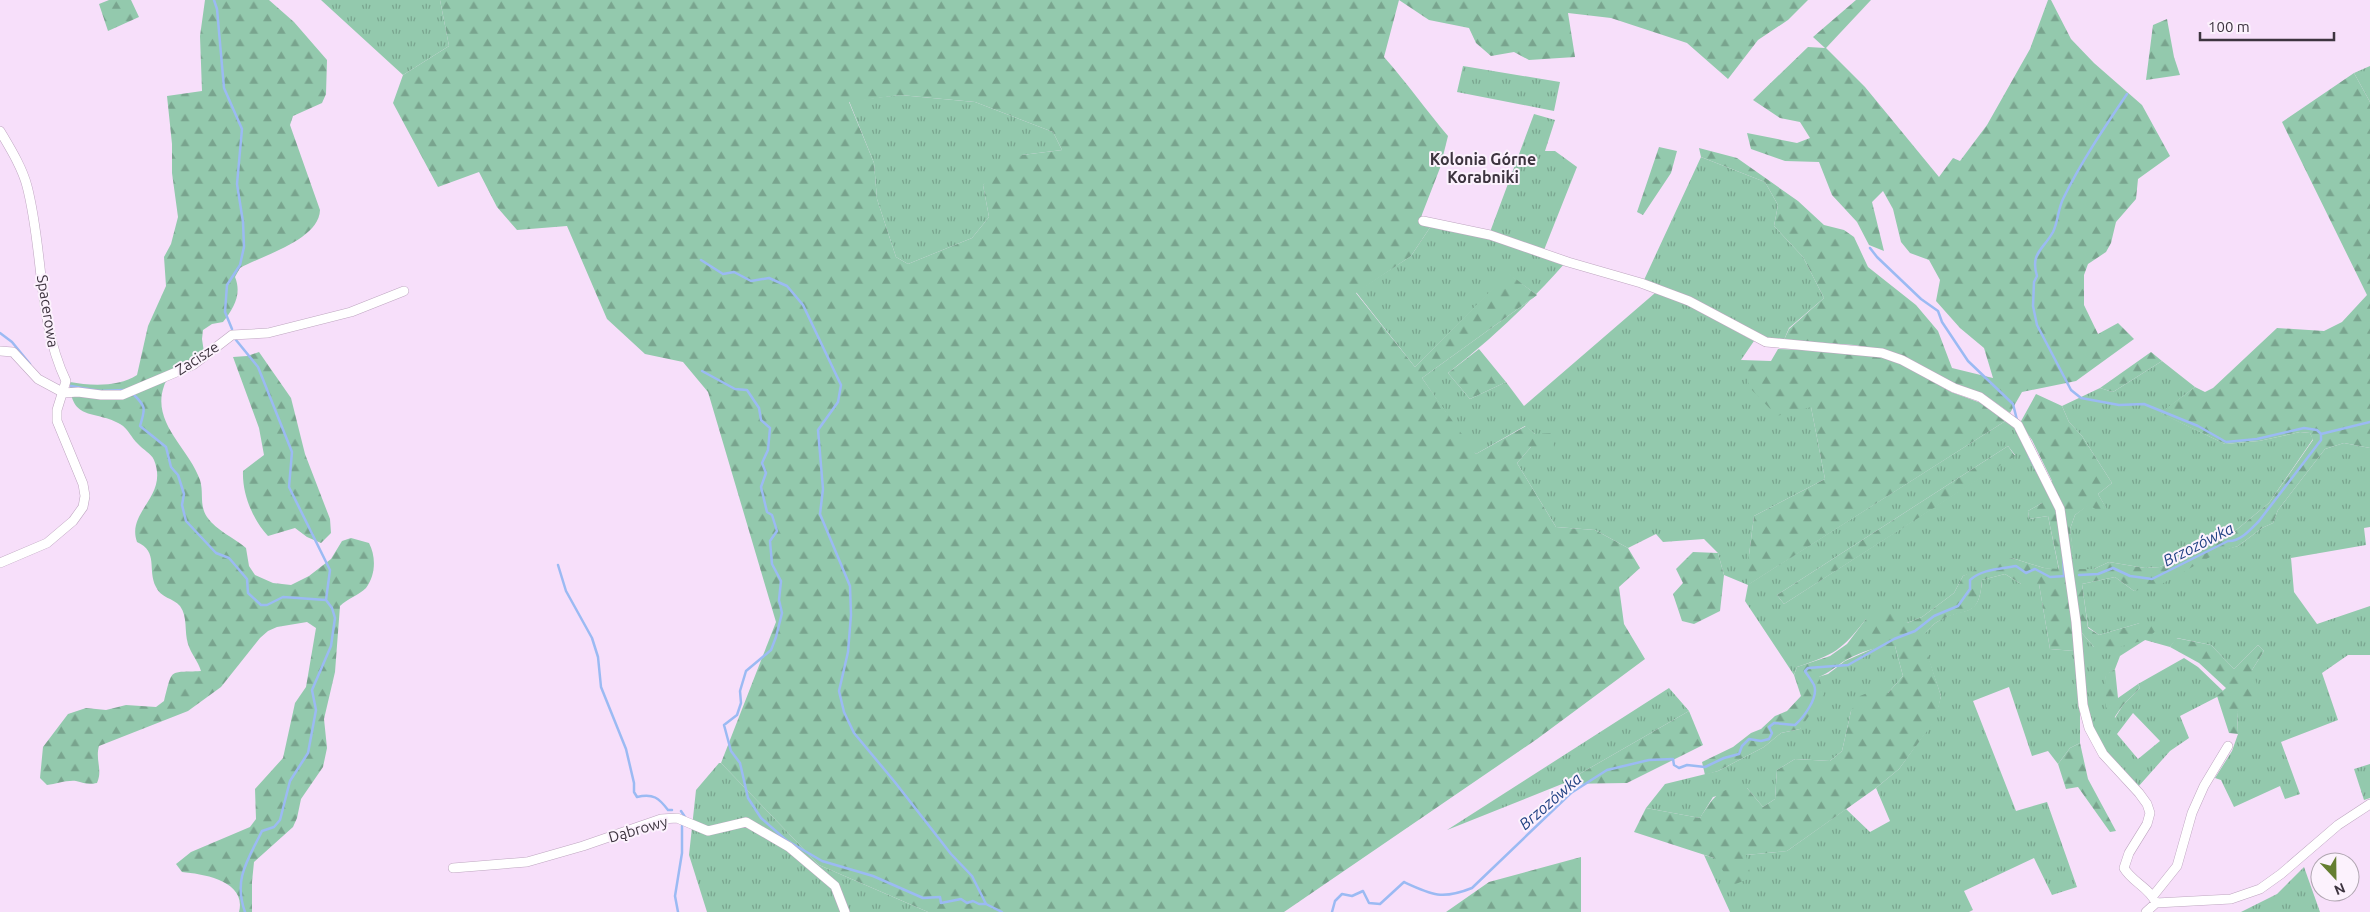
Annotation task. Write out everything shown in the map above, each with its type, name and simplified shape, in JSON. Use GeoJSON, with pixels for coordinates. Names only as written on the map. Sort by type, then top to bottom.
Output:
{"type":"FeatureCollection","features":[{"type":"Feature","properties":{"kind":"street","name":"Spacerowa"},"geometry":{"type":"LineString","coordinates":[[0,131],[14,155],[26,184],[35,226],[48,329],[58,363],[66,381],[64,393],[57,410],[57,420],[83,484],[85,496],[83,507],[69,525],[47,543],[0,563]]}},
{"type":"Feature","properties":{"kind":"street"},"geometry":{"type":"LineString","coordinates":[[1423,220],[1490,235],[1568,262],[1641,283],[1689,301],[1766,342],[1882,353],[1902,360],[1954,388],[1980,397],[2018,425],[2060,509],[2076,622],[2083,705],[2089,728],[2103,754],[2147,804],[2150,813],[2147,824],[2129,852],[2124,868],[2154,900],[2231,899],[2254,892],[2281,874],[2338,825],[2370,804]]}},
{"type":"Feature","properties":{"kind":"street","name":"Zacisze"},"geometry":{"type":"LineString","coordinates":[[0,351],[13,352],[38,378],[64,393],[78,392],[101,396],[122,395],[193,365],[232,335],[268,333],[351,312],[404,291]]}},
{"type":"Feature","properties":{"kind":"street"},"geometry":{"type":"LineString","coordinates":[[2146,912],[2177,866],[2192,813],[2204,786],[2228,746]]}},
{"type":"Feature","properties":{"kind":"street","name":"Dąbrowy"},"geometry":{"type":"LineString","coordinates":[[453,868],[527,862],[583,846],[661,819],[676,818],[708,831],[746,822],[789,847],[835,886],[844,912]]}},
{"type":"Feature","properties":{"kind":"green space"},"geometry":{"type":"Polygon","coordinates":[[[109,0],[131,0],[139,17],[108,31],[99,4],[109,0]]]}},
{"type":"Feature","properties":{"kind":"green space"},"geometry":{"type":"Polygon","coordinates":[[[205,0],[269,0],[294,22],[327,60],[326,94],[322,103],[293,116],[290,125],[320,210],[317,221],[300,238],[240,268],[235,277],[238,289],[236,301],[223,322],[212,324],[203,330],[202,339],[205,359],[176,373],[166,381],[161,399],[163,412],[173,435],[195,468],[200,480],[202,503],[207,517],[220,530],[246,548],[249,566],[255,575],[273,583],[291,585],[309,576],[331,559],[342,541],[351,538],[369,543],[374,560],[372,577],[366,588],[340,606],[335,672],[324,719],[327,748],[323,767],[301,799],[293,827],[254,862],[252,912],[239,912],[240,901],[237,893],[230,886],[212,877],[182,872],[176,864],[191,852],[250,827],[256,819],[255,789],[283,758],[295,703],[306,687],[316,628],[307,622],[277,627],[268,631],[260,638],[221,687],[188,711],[99,746],[99,778],[97,783],[89,784],[73,781],[47,785],[40,778],[43,747],[68,714],[86,708],[106,710],[126,705],[156,707],[164,701],[169,682],[174,674],[177,672],[201,671],[188,644],[182,610],[177,603],[158,591],[148,551],[137,542],[135,531],[137,521],[156,484],[157,473],[154,460],[123,426],[111,420],[86,413],[80,409],[71,395],[70,382],[113,384],[137,375],[148,326],[166,286],[164,257],[171,244],[178,217],[172,173],[172,144],[167,96],[202,91],[200,36],[205,0]]]}},
{"type":"Feature","properties":{"kind":"green space"},"geometry":{"type":"Polygon","coordinates":[[[321,0],[440,0],[449,46],[403,75],[321,0]]]}},
{"type":"Feature","properties":{"kind":"green space"},"geometry":{"type":"Polygon","coordinates":[[[440,0],[1399,0],[1384,57],[1448,136],[1440,168],[1421,217],[1431,226],[1411,256],[1356,293],[1415,367],[1508,273],[1537,295],[1422,378],[1476,454],[1526,426],[1535,434],[1553,433],[1554,449],[1531,447],[1517,463],[1556,527],[1595,530],[1628,548],[1640,568],[1619,587],[1624,624],[1645,659],[1537,739],[1284,912],[928,912],[819,865],[721,763],[776,622],[708,392],[683,362],[645,354],[607,319],[567,226],[517,230],[497,207],[479,172],[438,187],[393,103],[403,75],[449,46],[440,0]],[[900,95],[849,102],[874,163],[877,199],[896,257],[908,264],[972,238],[989,217],[983,185],[1000,162],[1022,155],[1062,150],[1053,132],[975,102],[900,95]]]}},
{"type":"Feature","properties":{"kind":"green space"},"geometry":{"type":"Polygon","coordinates":[[[1399,0],[1808,0],[1788,20],[1758,40],[1728,79],[1687,43],[1611,18],[1568,13],[1575,57],[1529,60],[1514,52],[1491,56],[1476,43],[1469,28],[1429,20],[1399,0]]]}},
{"type":"Feature","properties":{"kind":"green space"},"geometry":{"type":"Polygon","coordinates":[[[1856,0],[1871,0],[1826,48],[1865,87],[1939,177],[1953,158],[1960,161],[1987,125],[2030,49],[2048,0],[2051,0],[2071,39],[2094,63],[2142,105],[2170,156],[2138,179],[2136,199],[2116,222],[2111,243],[2106,252],[2088,264],[2084,275],[2084,305],[2098,334],[2118,323],[2134,339],[2076,381],[2022,392],[2010,413],[1989,398],[1954,384],[1906,357],[1885,350],[1854,345],[1784,340],[1789,329],[1824,298],[1803,257],[1774,226],[1778,205],[1765,182],[1701,157],[1699,148],[1737,158],[1798,201],[1824,225],[1844,230],[1854,237],[1868,267],[1916,305],[1938,331],[1952,368],[1993,378],[1984,348],[1960,328],[1936,301],[1940,280],[1929,260],[1910,253],[1901,242],[1893,209],[1883,191],[1872,202],[1884,251],[1869,245],[1857,222],[1832,195],[1819,162],[1785,161],[1751,149],[1747,133],[1797,143],[1810,138],[1800,122],[1780,118],[1753,100],[1808,47],[1825,48],[1813,37],[1856,0]]]}},
{"type":"Feature","properties":{"kind":"green space"},"geometry":{"type":"Polygon","coordinates":[[[2167,19],[2174,57],[2180,75],[2146,80],[2153,25],[2167,19]]]}},
{"type":"Feature","properties":{"kind":"green space"},"geometry":{"type":"Polygon","coordinates":[[[1463,66],[1560,82],[1554,111],[1457,92],[1463,66]]]}},
{"type":"Feature","properties":{"kind":"green space"},"geometry":{"type":"Polygon","coordinates":[[[2370,66],[2370,102],[2354,73],[2370,66]]]}},
{"type":"Feature","properties":{"kind":"green space"},"geometry":{"type":"Polygon","coordinates":[[[2354,73],[2370,102],[2370,448],[2344,443],[2325,449],[2278,510],[2273,523],[2262,528],[2238,546],[2219,552],[2158,586],[2134,591],[2115,577],[2082,584],[2088,628],[2099,635],[2140,623],[2163,625],[2145,640],[2104,651],[2094,647],[2081,632],[2074,643],[2074,651],[2050,649],[2039,584],[2021,584],[2005,574],[1982,580],[1978,602],[1974,607],[1936,622],[1922,637],[1941,696],[1936,719],[1899,769],[1876,788],[1787,851],[1746,855],[1751,878],[1733,885],[1714,858],[1634,832],[1646,808],[1700,818],[1718,794],[1730,789],[1747,788],[1763,807],[1775,799],[1777,770],[1795,759],[1830,761],[1842,751],[1851,711],[1860,696],[1879,688],[1888,693],[1903,676],[1895,646],[1876,648],[1857,654],[1819,677],[1824,694],[1800,729],[1781,733],[1764,747],[1718,771],[1705,775],[1702,762],[1733,747],[1751,733],[1761,729],[1775,716],[1787,711],[1801,696],[1794,675],[1797,667],[1830,656],[1847,644],[1866,619],[1883,609],[1907,623],[1922,617],[1954,593],[1963,576],[1991,562],[2012,558],[2044,568],[2059,569],[2048,516],[2029,519],[2028,511],[2042,503],[2039,489],[2052,481],[2032,440],[2020,423],[2036,394],[2062,406],[2069,422],[2082,436],[2112,483],[2098,494],[2107,509],[2102,513],[2089,505],[2075,515],[2070,529],[2076,569],[2094,569],[2109,562],[2145,568],[2160,567],[2235,531],[2269,503],[2313,440],[2310,433],[2300,432],[2259,441],[2225,444],[2160,413],[2195,387],[2205,392],[2213,388],[2277,328],[2324,331],[2342,322],[2367,295],[2282,122],[2354,73]]]}},
{"type":"Feature","properties":{"kind":"green space"},"geometry":{"type":"Polygon","coordinates":[[[900,95],[975,102],[1053,132],[1062,150],[1022,155],[983,185],[989,217],[972,238],[908,264],[896,257],[877,199],[874,163],[849,101],[900,95]]]}},
{"type":"Feature","properties":{"kind":"green space"},"geometry":{"type":"Polygon","coordinates":[[[1534,114],[1555,120],[1545,151],[1555,151],[1577,167],[1544,250],[1490,232],[1534,114]]]}},
{"type":"Feature","properties":{"kind":"green space"},"geometry":{"type":"Polygon","coordinates":[[[1659,147],[1677,151],[1671,173],[1643,215],[1637,212],[1659,147]]]}},
{"type":"Feature","properties":{"kind":"green space"},"geometry":{"type":"Polygon","coordinates":[[[1701,157],[1765,182],[1778,205],[1774,226],[1803,257],[1824,298],[1789,328],[1784,340],[1769,339],[1644,280],[1701,157]]]}},
{"type":"Feature","properties":{"kind":"green space"},"geometry":{"type":"Polygon","coordinates":[[[1431,226],[1479,236],[1565,263],[1536,294],[1508,274],[1415,367],[1356,292],[1411,256],[1431,226]]]}},
{"type":"Feature","properties":{"kind":"green space"},"geometry":{"type":"Polygon","coordinates":[[[1655,293],[1688,305],[1754,341],[1741,360],[1811,407],[1825,479],[1754,516],[1749,555],[1749,584],[2007,420],[2019,430],[2046,485],[2042,503],[2028,511],[2029,519],[2048,516],[2059,570],[2044,568],[2012,558],[1963,576],[1954,593],[1922,617],[1907,623],[1866,619],[1843,645],[1829,655],[1797,667],[1794,675],[1745,601],[1748,585],[1724,575],[1718,553],[1704,539],[1663,542],[1656,534],[1628,548],[1595,530],[1556,527],[1517,463],[1531,447],[1535,434],[1525,426],[1476,454],[1422,378],[1531,299],[1494,335],[1448,373],[1470,399],[1506,382],[1524,406],[1655,293]],[[2008,446],[1777,595],[1784,604],[2015,455],[2008,446]]]}},
{"type":"Feature","properties":{"kind":"green space"},"geometry":{"type":"Polygon","coordinates":[[[1479,349],[1506,382],[1470,399],[1448,373],[1479,349]]]}},
{"type":"Feature","properties":{"kind":"green space"},"geometry":{"type":"Polygon","coordinates":[[[1778,349],[1854,352],[1882,356],[1901,363],[1951,392],[1981,403],[2007,420],[1748,585],[1749,555],[1754,516],[1825,479],[1811,407],[1777,416],[1750,388],[1741,360],[1771,361],[1778,349]]]}},
{"type":"Feature","properties":{"kind":"green space"},"geometry":{"type":"Polygon","coordinates":[[[259,352],[291,398],[305,454],[330,519],[331,533],[321,543],[307,537],[295,528],[268,536],[253,514],[244,489],[243,471],[264,455],[259,428],[233,357],[247,356],[259,352]]]}},
{"type":"Feature","properties":{"kind":"green space"},"geometry":{"type":"Polygon","coordinates":[[[2151,352],[2162,361],[2113,392],[2100,388],[2151,352]]]}},
{"type":"Feature","properties":{"kind":"green space"},"geometry":{"type":"Polygon","coordinates":[[[2162,361],[2195,387],[2161,413],[2225,444],[2259,441],[2300,432],[2310,433],[2313,439],[2269,503],[2235,531],[2160,567],[2145,568],[2109,562],[2094,569],[2075,569],[2070,529],[2075,515],[2089,504],[2102,512],[2106,508],[2098,494],[2112,483],[2082,436],[2069,422],[2062,406],[2100,388],[2113,392],[2162,361]]]}},
{"type":"Feature","properties":{"kind":"green space"},"geometry":{"type":"Polygon","coordinates":[[[2344,443],[2370,448],[2370,527],[2364,528],[2366,545],[2291,558],[2294,592],[2317,624],[2370,606],[2370,655],[2348,655],[2322,673],[2338,720],[2281,742],[2300,794],[2285,799],[2280,786],[2234,807],[2221,780],[2215,778],[2232,751],[2238,734],[2237,712],[2252,670],[2264,651],[2258,645],[2234,669],[2211,645],[2177,638],[2170,647],[2145,640],[2120,656],[2115,669],[2105,676],[2115,718],[2123,705],[2140,688],[2138,684],[2184,658],[2198,667],[2223,691],[2217,697],[2180,716],[2189,738],[2170,751],[2138,787],[2108,757],[2097,740],[2088,710],[2081,632],[2094,647],[2140,623],[2099,635],[2088,627],[2082,584],[2115,577],[2134,591],[2219,551],[2238,546],[2262,528],[2273,523],[2278,510],[2325,449],[2344,443]],[[2133,713],[2117,734],[2138,759],[2160,741],[2133,713]]]}},
{"type":"Feature","properties":{"kind":"green space"},"geometry":{"type":"Polygon","coordinates":[[[2008,446],[2015,456],[1784,604],[1777,595],[2008,446]]]}},
{"type":"Feature","properties":{"kind":"green space"},"geometry":{"type":"Polygon","coordinates":[[[1693,552],[1718,553],[1724,575],[1720,611],[1694,624],[1682,621],[1673,594],[1683,583],[1676,569],[1693,552]]]}},
{"type":"Feature","properties":{"kind":"green space"},"geometry":{"type":"Polygon","coordinates":[[[2005,574],[2021,584],[2039,584],[2050,649],[2074,651],[2080,713],[2080,743],[2070,748],[2058,764],[2048,751],[2032,756],[2009,687],[1973,701],[2016,811],[2047,802],[2077,887],[2052,895],[2034,858],[1964,891],[1973,910],[1969,912],[1730,912],[1704,855],[1714,858],[1787,851],[1846,809],[1870,832],[1890,821],[1876,788],[1899,769],[1935,719],[1941,696],[1921,637],[1936,622],[1974,607],[1978,601],[1982,580],[2005,574]]]}},
{"type":"Feature","properties":{"kind":"green space"},"geometry":{"type":"Polygon","coordinates":[[[2176,638],[2211,645],[2234,669],[2258,645],[2264,651],[2252,670],[2262,699],[2237,712],[2238,734],[2229,733],[2217,696],[2226,688],[2199,663],[2170,647],[2176,638]]]}},
{"type":"Feature","properties":{"kind":"green space"},"geometry":{"type":"Polygon","coordinates":[[[1879,646],[1895,646],[1903,676],[1888,693],[1851,711],[1842,751],[1830,761],[1795,759],[1777,770],[1775,799],[1763,807],[1747,788],[1713,797],[1700,818],[1646,808],[1665,784],[1718,771],[1764,747],[1781,733],[1800,729],[1818,677],[1828,674],[1845,661],[1879,646]]]}},
{"type":"Feature","properties":{"kind":"green space"},"geometry":{"type":"Polygon","coordinates":[[[2115,669],[2118,698],[2138,684],[2140,688],[2123,705],[2114,718],[2106,707],[2105,675],[2115,669]]]}},
{"type":"Feature","properties":{"kind":"green space"},"geometry":{"type":"Polygon","coordinates":[[[1669,688],[1689,711],[1562,784],[1447,830],[1669,688]]]}},
{"type":"Feature","properties":{"kind":"green space"},"geometry":{"type":"Polygon","coordinates":[[[1689,711],[1703,745],[1627,783],[1562,784],[1689,711]]]}},
{"type":"Feature","properties":{"kind":"green space"},"geometry":{"type":"Polygon","coordinates":[[[2080,743],[2088,779],[2116,831],[2110,832],[2078,787],[2066,789],[2058,764],[2070,748],[2080,743]]]}},
{"type":"Feature","properties":{"kind":"green space"},"geometry":{"type":"Polygon","coordinates":[[[719,763],[819,865],[928,912],[707,912],[689,855],[696,790],[719,763]]]}},
{"type":"Feature","properties":{"kind":"green space"},"geometry":{"type":"Polygon","coordinates":[[[2370,764],[2370,798],[2364,800],[2354,769],[2370,764]]]}},
{"type":"Feature","properties":{"kind":"green space"},"geometry":{"type":"Polygon","coordinates":[[[1581,857],[1581,912],[1446,912],[1489,882],[1581,857]]]}},
{"type":"Feature","properties":{"kind":"green space"},"geometry":{"type":"Polygon","coordinates":[[[2304,867],[2310,884],[2310,902],[2316,902],[2320,912],[2241,912],[2277,894],[2304,867]]]}},
{"type":"Feature","properties":{"kind":"waterway"},"geometry":{"type":"LineString","coordinates":[[214,0],[217,9],[224,88],[242,129],[237,184],[243,222],[244,247],[240,265],[227,285],[225,312],[232,329]]}},
{"type":"Feature","properties":{"kind":"waterway"},"geometry":{"type":"LineString","coordinates":[[2127,94],[2077,172],[2061,203],[2053,232],[2039,252],[2035,262],[2037,276],[2034,282],[2033,306],[2037,325],[2071,390],[2081,398],[2119,405],[2144,404],[2198,426],[2226,442],[2257,439],[2304,428],[2317,430],[2321,434]]}},
{"type":"Feature","properties":{"kind":"waterway"},"geometry":{"type":"LineString","coordinates":[[1870,248],[1921,299],[1938,311],[1942,322],[1968,361],[2013,404],[2017,420]]}},
{"type":"Feature","properties":{"kind":"waterway"},"geometry":{"type":"LineString","coordinates":[[701,260],[723,274],[734,272],[751,281],[769,278],[787,286],[803,305],[841,385],[838,402],[818,430],[823,489],[820,514],[850,586],[851,615],[848,652],[839,691],[844,712],[854,733],[951,854],[972,876],[986,904],[1002,912]]}},
{"type":"Feature","properties":{"kind":"waterway"},"geometry":{"type":"LineString","coordinates":[[0,333],[12,342],[30,364]]}},
{"type":"Feature","properties":{"kind":"waterway"},"geometry":{"type":"LineString","coordinates":[[236,340],[258,367],[292,452],[289,487],[330,570],[326,600]]}},
{"type":"Feature","properties":{"kind":"waterway"},"geometry":{"type":"LineString","coordinates":[[702,371],[735,389],[747,390],[759,408],[761,420],[770,428],[768,450],[762,463],[766,473],[761,487],[767,512],[772,515],[777,531],[770,541],[772,564],[781,581],[779,600],[782,613],[771,650],[746,671],[740,691],[741,703],[737,715],[724,725],[731,751],[740,763],[748,798],[761,818],[786,840],[822,861],[873,876],[923,898],[940,897],[941,903],[961,899],[967,903],[973,901],[979,904],[986,904]]}},
{"type":"Feature","properties":{"kind":"waterway"},"geometry":{"type":"LineString","coordinates":[[71,386],[100,391],[124,390]]}},
{"type":"Feature","properties":{"kind":"waterway"},"geometry":{"type":"LineString","coordinates":[[133,394],[144,408],[140,426],[166,447],[171,467],[178,475],[184,494],[182,505],[186,521],[216,553],[229,558],[247,579],[248,593],[261,605],[267,605],[283,597],[326,600],[332,608],[335,618],[331,646],[312,690],[316,710],[308,753],[290,781],[280,820],[274,827],[262,831],[247,861],[241,880],[245,912]]}},
{"type":"Feature","properties":{"kind":"waterway","name":"Brzozówka"},"geometry":{"type":"LineString","coordinates":[[2079,575],[2098,574],[2113,568],[2130,576],[2152,579],[2228,541],[2241,537],[2259,521],[2321,440],[2321,434],[2370,422]]}},
{"type":"Feature","properties":{"kind":"waterway"},"geometry":{"type":"LineString","coordinates":[[2029,456],[2038,473]]}},
{"type":"Feature","properties":{"kind":"waterway"},"geometry":{"type":"LineString","coordinates":[[2063,558],[2064,575]]}},
{"type":"Feature","properties":{"kind":"waterway"},"geometry":{"type":"LineString","coordinates":[[558,565],[566,591],[592,638],[598,657],[601,687],[626,749],[634,783],[634,792],[637,797],[651,796],[662,802],[668,810],[672,810]]}},
{"type":"Feature","properties":{"kind":"waterway","name":"Brzozówka"},"geometry":{"type":"LineString","coordinates":[[1332,912],[1335,901],[1342,894],[1352,896],[1363,891],[1369,903],[1380,904],[1404,882],[1430,893],[1445,895],[1472,888],[1571,793],[1607,770],[1649,760],[1673,759],[1674,765],[1679,768],[1687,765],[1705,767],[1724,758],[1739,754],[1742,746],[1749,739],[1761,741],[1769,739],[1772,733],[1769,727],[1774,723],[1795,725],[1813,701],[1815,690],[1805,671],[1808,668],[1848,665],[1894,639],[1915,631],[1934,616],[1958,606],[1970,589],[1970,580],[1975,576],[1992,570],[2016,566],[2026,573],[2035,569],[2050,577],[2066,576]]}},
{"type":"Feature","properties":{"kind":"waterway"},"geometry":{"type":"LineString","coordinates":[[681,811],[685,817]]}},
{"type":"Feature","properties":{"kind":"waterway"},"geometry":{"type":"LineString","coordinates":[[678,912],[675,896],[682,853],[682,826]]}},
{"type":"Feature","properties":{"kind":"district","name":"Kolonia Górne Korabniki"},"geometry":{"type":"Point","coordinates":[1483,168]}}]}
